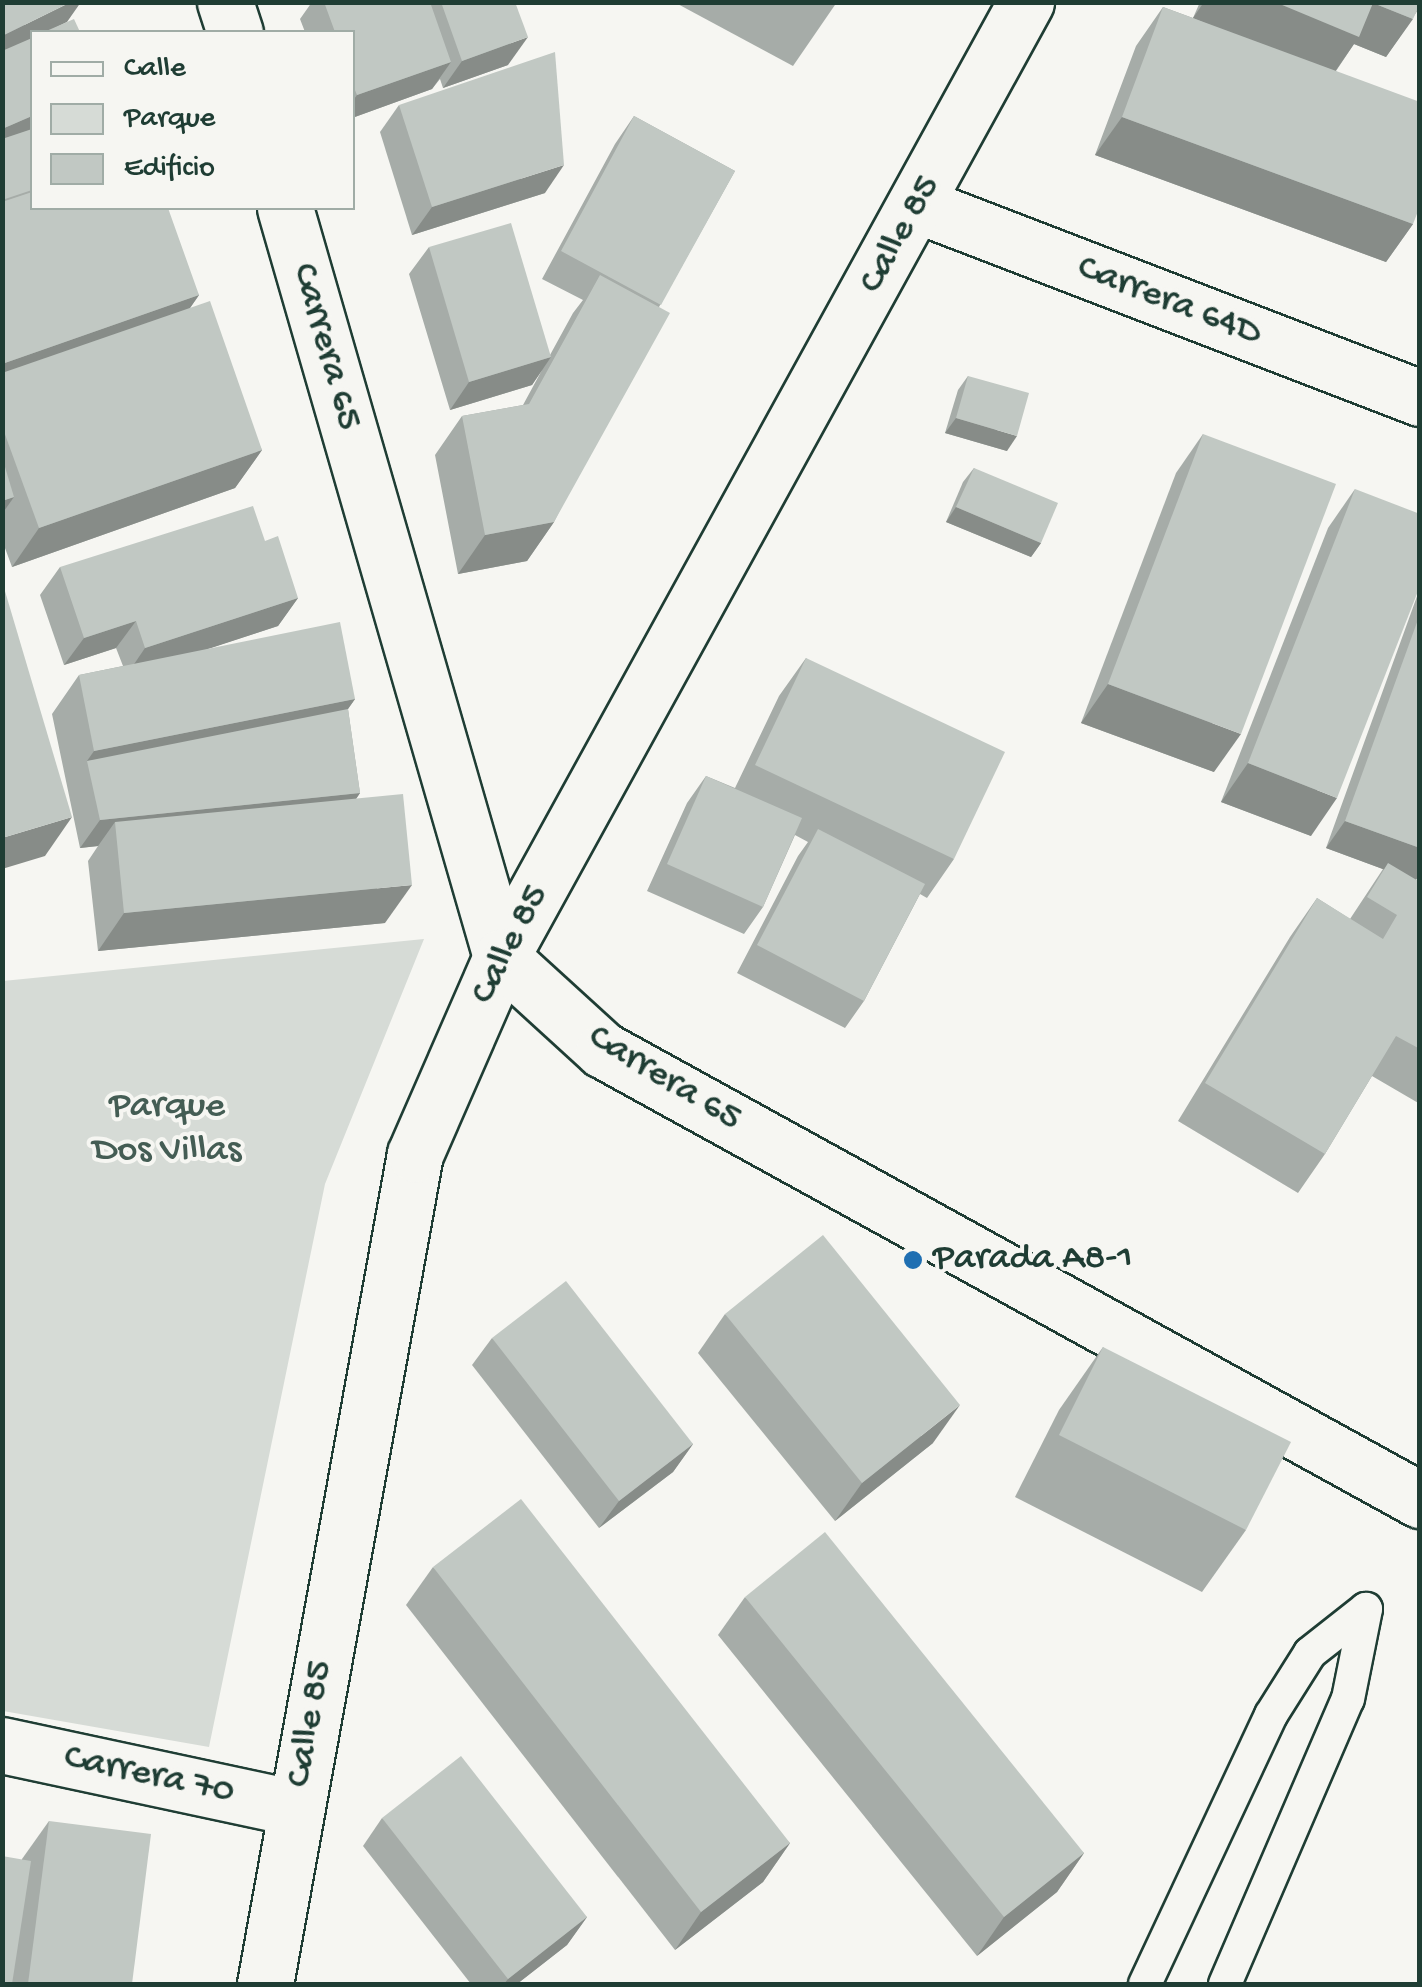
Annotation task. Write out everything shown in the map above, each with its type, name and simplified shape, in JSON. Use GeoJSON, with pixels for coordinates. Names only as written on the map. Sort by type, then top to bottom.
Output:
{"type":"FeatureCollection","features":[{"type":"Feature","properties":{"kind":"street"},"geometry":{"type":"LineString","coordinates":[[225,2],[234,30]]}},
{"type":"Feature","properties":{"kind":"street","name":"Calle 85"},"geometry":{"type":"LineString","coordinates":[[265,1984],[416,1154],[500,957],[918,205],[1026,2]]}},
{"type":"Feature","properties":{"kind":"street","name":"Carrera 64D"},"geometry":{"type":"LineString","coordinates":[[918,205],[1420,398]]}},
{"type":"Feature","properties":{"kind":"street","name":"Carrera 65"},"geometry":{"type":"LineString","coordinates":[[287,210],[500,957],[603,1050],[1420,1500]]}},
{"type":"Feature","properties":{"kind":"street","name":"Carrera 70"},"geometry":{"type":"LineString","coordinates":[[2,1744],[296,1808]]}},
{"type":"Feature","properties":{"kind":"lane"},"geometry":{"type":"LineString","coordinates":[[1145,1984],[1271,1714],[1310,1653],[1366,1609],[1348,1699],[1225,1984]]}},
{"type":"Feature","properties":{"kind":"green space","name":"Parque Dos Villas"},"geometry":{"type":"Polygon","coordinates":[[[424,939],[325,1184],[209,1747],[3,1711],[3,981],[424,939]]]}},
{"type":"Feature","properties":{"kind":"building"},"geometry":{"type":"Polygon","coordinates":[[[2,2],[71,2],[2,36],[2,2]]]}},
{"type":"Feature","properties":{"kind":"building"},"geometry":{"type":"Polygon","coordinates":[[[324,2],[430,2],[451,62],[357,95],[355,30],[334,30],[324,2]]]}},
{"type":"Feature","properties":{"kind":"building"},"geometry":{"type":"Polygon","coordinates":[[[441,2],[515,2],[528,37],[462,61],[441,2]]]}},
{"type":"Feature","properties":{"kind":"building"},"geometry":{"type":"Polygon","coordinates":[[[1275,2],[1420,2],[1420,4],[1413,19],[1373,3],[1359,37],[1275,2]]]}},
{"type":"Feature","properties":{"kind":"building"},"geometry":{"type":"Polygon","coordinates":[[[1163,7],[1420,102],[1420,206],[1413,224],[1122,117],[1163,7]]]}},
{"type":"Feature","properties":{"kind":"building"},"geometry":{"type":"Polygon","coordinates":[[[74,19],[79,30],[49,30],[74,19]]]}},
{"type":"Feature","properties":{"kind":"building"},"geometry":{"type":"Polygon","coordinates":[[[30,39],[30,117],[2,129],[2,51],[30,39]]]}},
{"type":"Feature","properties":{"kind":"building"},"geometry":{"type":"Polygon","coordinates":[[[555,52],[564,165],[432,207],[399,105],[555,52]]]}},
{"type":"Feature","properties":{"kind":"building"},"geometry":{"type":"Polygon","coordinates":[[[634,116],[735,171],[661,305],[561,251],[634,116]]]}},
{"type":"Feature","properties":{"kind":"building"},"geometry":{"type":"Polygon","coordinates":[[[30,130],[30,191],[2,200],[2,139],[30,130]]]}},
{"type":"Feature","properties":{"kind":"building"},"geometry":{"type":"Polygon","coordinates":[[[30,193],[30,210],[169,210],[199,295],[2,364],[2,202],[30,193]]]}},
{"type":"Feature","properties":{"kind":"building"},"geometry":{"type":"Polygon","coordinates":[[[511,223],[551,357],[469,382],[429,247],[511,223]]]}},
{"type":"Feature","properties":{"kind":"building"},"geometry":{"type":"Polygon","coordinates":[[[600,275],[670,313],[554,522],[485,535],[462,416],[529,404],[600,275]]]}},
{"type":"Feature","properties":{"kind":"building"},"geometry":{"type":"Polygon","coordinates":[[[210,301],[262,450],[39,528],[2,426],[2,373],[210,301]]]}},
{"type":"Feature","properties":{"kind":"building"},"geometry":{"type":"Polygon","coordinates":[[[968,376],[1029,393],[1017,436],[956,418],[968,376]]]}},
{"type":"Feature","properties":{"kind":"building"},"geometry":{"type":"Polygon","coordinates":[[[1203,434],[1336,484],[1241,734],[1108,684],[1203,434]]]}},
{"type":"Feature","properties":{"kind":"building"},"geometry":{"type":"Polygon","coordinates":[[[2,457],[14,497],[2,501],[2,457]]]}},
{"type":"Feature","properties":{"kind":"building"},"geometry":{"type":"Polygon","coordinates":[[[974,468],[1058,503],[1041,543],[956,507],[974,468]]]}},
{"type":"Feature","properties":{"kind":"building"},"geometry":{"type":"Polygon","coordinates":[[[1355,489],[1420,514],[1420,586],[1337,798],[1248,763],[1355,489]]]}},
{"type":"Feature","properties":{"kind":"building"},"geometry":{"type":"Polygon","coordinates":[[[253,506],[265,541],[278,536],[298,598],[145,648],[136,621],[84,638],[60,567],[253,506]]]}},
{"type":"Feature","properties":{"kind":"building"},"geometry":{"type":"Polygon","coordinates":[[[2,581],[72,817],[2,838],[2,581]]]}},
{"type":"Feature","properties":{"kind":"building"},"geometry":{"type":"Polygon","coordinates":[[[1420,614],[1420,848],[1345,821],[1420,614]]]}},
{"type":"Feature","properties":{"kind":"building"},"geometry":{"type":"Polygon","coordinates":[[[340,622],[355,699],[94,751],[79,675],[340,622]]]}},
{"type":"Feature","properties":{"kind":"building"},"geometry":{"type":"Polygon","coordinates":[[[806,658],[1005,752],[954,859],[755,765],[806,658]]]}},
{"type":"Feature","properties":{"kind":"building"},"geometry":{"type":"Polygon","coordinates":[[[348,709],[360,793],[100,820],[87,761],[348,709]]]}},
{"type":"Feature","properties":{"kind":"building"},"geometry":{"type":"Polygon","coordinates":[[[706,776],[802,818],[763,907],[667,864],[706,776]]]}},
{"type":"Feature","properties":{"kind":"building"},"geometry":{"type":"Polygon","coordinates":[[[403,794],[412,885],[124,913],[115,822],[403,794]]]}},
{"type":"Feature","properties":{"kind":"building"},"geometry":{"type":"Polygon","coordinates":[[[818,829],[925,884],[864,1001],[757,945],[818,829]]]}},
{"type":"Feature","properties":{"kind":"building"},"geometry":{"type":"Polygon","coordinates":[[[1388,863],[1420,882],[1420,1049],[1396,1036],[1325,1154],[1205,1083],[1317,898],[1383,939],[1397,915],[1367,897],[1388,863]]]}},
{"type":"Feature","properties":{"kind":"building"},"geometry":{"type":"Polygon","coordinates":[[[823,1235],[960,1405],[862,1483],[725,1314],[823,1235]]]}},
{"type":"Feature","properties":{"kind":"building"},"geometry":{"type":"Polygon","coordinates":[[[566,1281],[693,1444],[619,1501],[492,1338],[566,1281]]]}},
{"type":"Feature","properties":{"kind":"building"},"geometry":{"type":"Polygon","coordinates":[[[1103,1347],[1291,1442],[1246,1530],[1059,1435],[1103,1347]]]}},
{"type":"Feature","properties":{"kind":"building"},"geometry":{"type":"Polygon","coordinates":[[[521,1499],[790,1843],[701,1912],[433,1567],[521,1499]]]}},
{"type":"Feature","properties":{"kind":"building"},"geometry":{"type":"Polygon","coordinates":[[[825,1532],[1084,1853],[1004,1917],[745,1597],[825,1532]]]}},
{"type":"Feature","properties":{"kind":"building"},"geometry":{"type":"Polygon","coordinates":[[[461,1756],[587,1917],[508,1979],[382,1818],[461,1756]]]}},
{"type":"Feature","properties":{"kind":"building"},"geometry":{"type":"Polygon","coordinates":[[[49,1821],[151,1834],[132,1984],[28,1984],[49,1821]]]}},
{"type":"Feature","properties":{"kind":"building"},"geometry":{"type":"Polygon","coordinates":[[[2,1856],[31,1861],[12,1984],[2,1984],[2,1856]]]}},
{"type":"Feature","properties":{"kind":"place","name":"Parada A8-1"},"geometry":{"type":"Point","coordinates":[913,1260]}}]}
